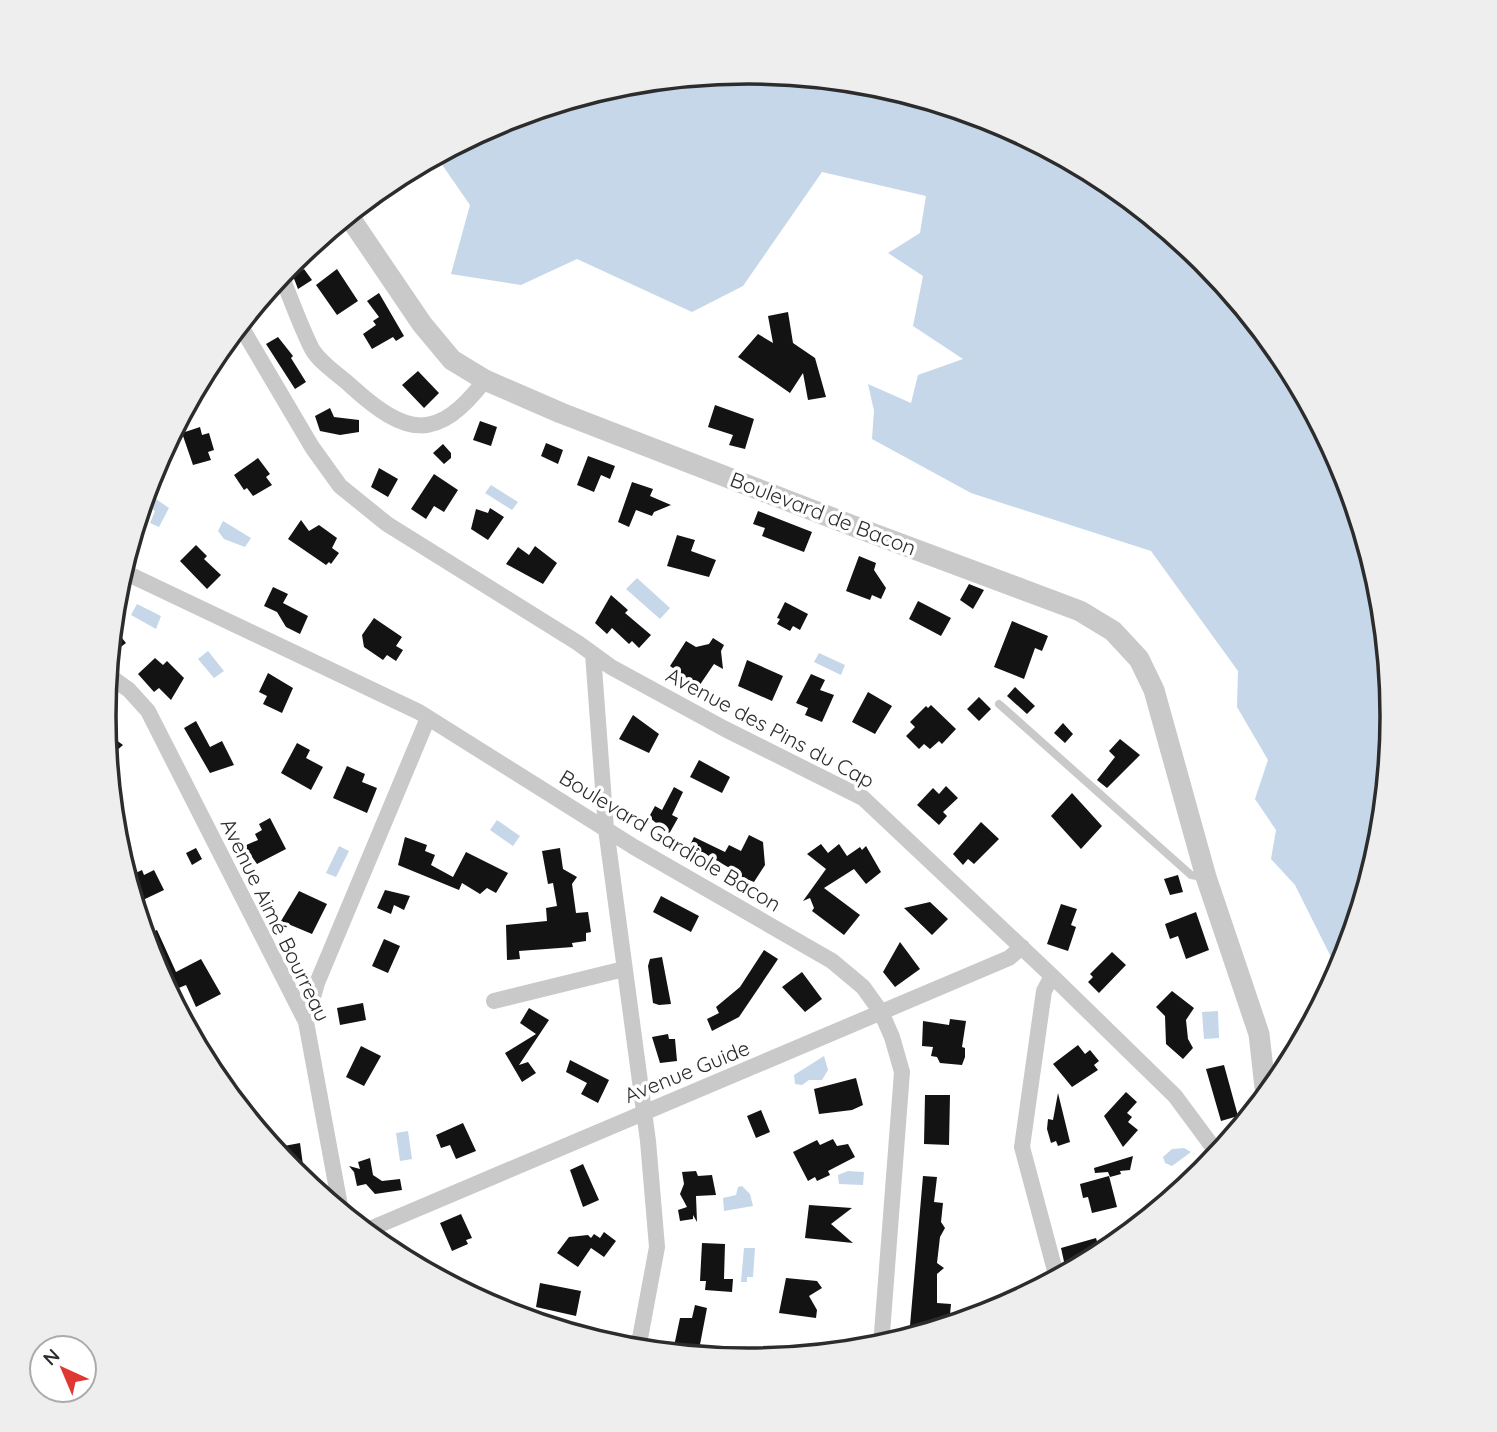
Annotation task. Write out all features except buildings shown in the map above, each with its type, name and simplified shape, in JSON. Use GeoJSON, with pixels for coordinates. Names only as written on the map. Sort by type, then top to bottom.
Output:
{"type":"FeatureCollection","features":[{"type":"Feature","properties":{"kind":"street","name":"Boulevard de Bacon"},"geometry":{"type":"LineString","coordinates":[[354,223],[422,324],[452,360],[485,380],[798,505],[1080,611],[1113,631],[1139,659],[1154,690],[1206,877],[1259,1034],[1264,1081]]}},
{"type":"Feature","properties":{"kind":"street"},"geometry":{"type":"LineString","coordinates":[[286,286],[313,352],[379,411],[411,425],[436,426],[466,404],[485,380]]}},
{"type":"Feature","properties":{"kind":"street","name":"Avenue des Pins du Cap"},"geometry":{"type":"LineString","coordinates":[[245,334],[312,447],[340,486],[387,524],[593,654],[725,729],[863,798],[1052,976]]}},
{"type":"Feature","properties":{"kind":"street","name":"Boulevard Gardiole Bacon"},"geometry":{"type":"LineString","coordinates":[[133,577],[428,718],[606,829],[832,961],[863,987],[881,1012],[892,1037],[902,1072],[882,1334]]}},
{"type":"Feature","properties":{"kind":"street"},"geometry":{"type":"LineString","coordinates":[[593,654],[606,829],[643,1114],[657,1247],[640,1339]]}},
{"type":"Feature","properties":{"kind":"street","name":"Avenue Aimé Bourreau"},"geometry":{"type":"LineString","coordinates":[[118,682],[148,711],[306,1022],[338,1196]]}},
{"type":"Feature","properties":{"kind":"street"},"geometry":{"type":"LineString","coordinates":[[306,1022],[317,983],[428,718]]}},
{"type":"Feature","properties":{"kind":"street","name":"Avenue Guide"},"geometry":{"type":"LineString","coordinates":[[376,1226],[1009,958],[1022,947]]}},
{"type":"Feature","properties":{"kind":"street"},"geometry":{"type":"LineString","coordinates":[[494,1001],[624,969]]}},
{"type":"Feature","properties":{"kind":"street"},"geometry":{"type":"LineString","coordinates":[[1054,1268],[1022,1147],[1044,991],[1052,976],[1175,1096],[1212,1146]]}},
{"type":"Feature","properties":{"kind":"lane"},"geometry":{"type":"LineString","coordinates":[[999,704],[1191,875],[1206,877]]}},
{"type":"Feature","properties":{"kind":"water"},"geometry":{"type":"Polygon","coordinates":[[[707,85],[790,85],[872,96],[952,118],[990,132],[1028,149],[1100,191],[1165,241],[1224,299],[1250,331],[1296,400],[1332,474],[1359,552],[1375,634],[1379,675],[1379,757],[1375,798],[1359,880],[1332,959],[1295,885],[1271,859],[1276,830],[1255,799],[1268,760],[1237,707],[1238,671],[1151,551],[971,493],[872,439],[874,411],[868,384],[911,403],[918,375],[963,359],[913,326],[923,276],[888,253],[920,233],[926,196],[822,172],[743,286],[692,312],[577,259],[521,285],[451,274],[470,205],[442,164],[507,132],[585,106],[666,89],[707,85]]]}},
{"type":"Feature","properties":{"kind":"water"},"geometry":{"type":"Polygon","coordinates":[[[491,485],[518,502],[512,510],[485,493],[491,485]]]}},
{"type":"Feature","properties":{"kind":"water"},"geometry":{"type":"Polygon","coordinates":[[[155,499],[169,508],[159,527],[150,523],[155,511],[152,509],[155,499]]]}},
{"type":"Feature","properties":{"kind":"water"},"geometry":{"type":"Polygon","coordinates":[[[223,521],[251,538],[245,547],[224,539],[218,531],[223,521]]]}},
{"type":"Feature","properties":{"kind":"water"},"geometry":{"type":"Polygon","coordinates":[[[637,578],[670,608],[660,619],[626,589],[637,578]]]}},
{"type":"Feature","properties":{"kind":"water"},"geometry":{"type":"Polygon","coordinates":[[[137,604],[161,616],[156,629],[131,615],[137,604]]]}},
{"type":"Feature","properties":{"kind":"water"},"geometry":{"type":"Polygon","coordinates":[[[208,651],[224,671],[214,678],[198,659],[208,651]]]}},
{"type":"Feature","properties":{"kind":"water"},"geometry":{"type":"Polygon","coordinates":[[[819,653],[845,665],[841,675],[814,662],[819,653]]]}},
{"type":"Feature","properties":{"kind":"water"},"geometry":{"type":"Polygon","coordinates":[[[497,820],[520,836],[513,846],[490,830],[497,820]]]}},
{"type":"Feature","properties":{"kind":"water"},"geometry":{"type":"Polygon","coordinates":[[[339,846],[349,851],[336,877],[326,873],[339,846]]]}},
{"type":"Feature","properties":{"kind":"water"},"geometry":{"type":"Polygon","coordinates":[[[1218,1011],[1219,1038],[1204,1039],[1202,1012],[1218,1011]]]}},
{"type":"Feature","properties":{"kind":"water"},"geometry":{"type":"Polygon","coordinates":[[[824,1056],[828,1070],[822,1080],[795,1084],[794,1075],[824,1056]]]}},
{"type":"Feature","properties":{"kind":"water"},"geometry":{"type":"Polygon","coordinates":[[[408,1131],[412,1159],[400,1161],[396,1133],[408,1131]]]}},
{"type":"Feature","properties":{"kind":"water"},"geometry":{"type":"Polygon","coordinates":[[[1184,1148],[1191,1152],[1172,1166],[1165,1163],[1163,1157],[1172,1149],[1184,1148]]]}},
{"type":"Feature","properties":{"kind":"water"},"geometry":{"type":"Polygon","coordinates":[[[848,1171],[864,1172],[863,1185],[839,1184],[838,1175],[848,1171]]]}},
{"type":"Feature","properties":{"kind":"water"},"geometry":{"type":"Polygon","coordinates":[[[742,1186],[750,1194],[753,1206],[724,1211],[723,1198],[736,1195],[738,1187],[742,1186]]]}},
{"type":"Feature","properties":{"kind":"water"},"geometry":{"type":"Polygon","coordinates":[[[744,1248],[755,1248],[753,1277],[747,1277],[747,1282],[741,1282],[744,1248]]]}}]}
